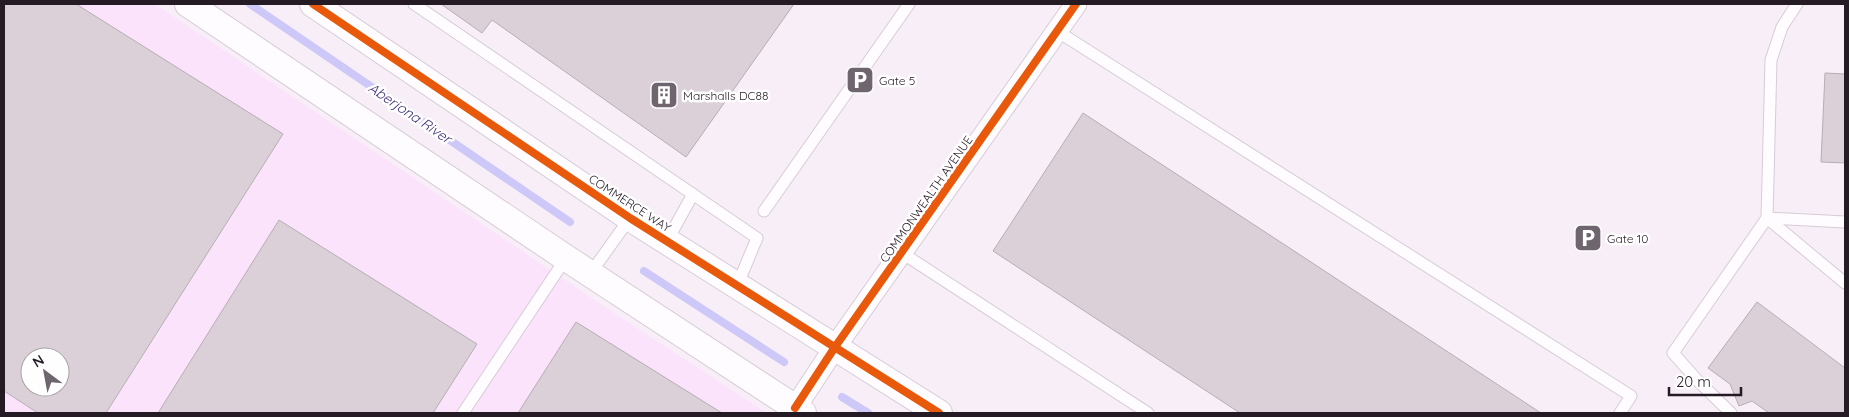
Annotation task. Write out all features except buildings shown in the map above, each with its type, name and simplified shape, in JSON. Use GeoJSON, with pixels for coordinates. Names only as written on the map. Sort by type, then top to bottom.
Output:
{"type":"FeatureCollection","features":[{"type":"Feature","properties":{"kind":"street"},"geometry":{"type":"LineString","coordinates":[[188,4],[796,412]]}},
{"type":"Feature","properties":{"kind":"street","name":"COMMERCE WAY"},"geometry":{"type":"LineString","coordinates":[[313,4],[630,218],[939,413]]}},
{"type":"Feature","properties":{"kind":"street","name":"COMMONWEALTH AVENUE"},"geometry":{"type":"LineString","coordinates":[[796,412],[835,347],[1076,4]]}},
{"type":"Feature","properties":{"kind":"lane"},"geometry":{"type":"LineString","coordinates":[[414,4],[757,238],[737,286]]}},
{"type":"Feature","properties":{"kind":"lane"},"geometry":{"type":"LineString","coordinates":[[764,211],[909,4]]}},
{"type":"Feature","properties":{"kind":"lane"},"geometry":{"type":"LineString","coordinates":[[1731,413],[1673,352],[1767,218],[1771,60],[1782,27],[1797,4]]}},
{"type":"Feature","properties":{"kind":"lane"},"geometry":{"type":"LineString","coordinates":[[1057,31],[1631,396],[1620,413]]}},
{"type":"Feature","properties":{"kind":"lane"},"geometry":{"type":"LineString","coordinates":[[666,241],[693,194]]}},
{"type":"Feature","properties":{"kind":"lane"},"geometry":{"type":"LineString","coordinates":[[590,274],[630,218]]}},
{"type":"Feature","properties":{"kind":"lane"},"geometry":{"type":"LineString","coordinates":[[1767,218],[1845,222]]}},
{"type":"Feature","properties":{"kind":"lane"},"geometry":{"type":"LineString","coordinates":[[1767,218],[1845,283]]}},
{"type":"Feature","properties":{"kind":"lane"},"geometry":{"type":"LineString","coordinates":[[902,253],[1148,413]]}},
{"type":"Feature","properties":{"kind":"lane"},"geometry":{"type":"LineString","coordinates":[[463,413],[566,258]]}},
{"type":"Feature","properties":{"kind":"shaded area"},"geometry":{"type":"Polygon","coordinates":[[[4,4],[155,4],[620,317],[767,413],[4,413],[4,4]]]}},
{"type":"Feature","properties":{"kind":"waterway","name":"Aberjona River"},"geometry":{"type":"LineString","coordinates":[[250,4],[570,222]]}},
{"type":"Feature","properties":{"kind":"waterway","name":"Aberjona River"},"geometry":{"type":"LineString","coordinates":[[644,271],[784,362]]}},
{"type":"Feature","properties":{"kind":"waterway","name":"Aberjona River"},"geometry":{"type":"LineString","coordinates":[[842,397],[868,413]]}},
{"type":"Feature","properties":{"kind":"cycle path"},"geometry":{"type":"LineString","coordinates":[[313,4],[630,218],[939,413]]}},
{"type":"Feature","properties":{"kind":"cycle path"},"geometry":{"type":"LineString","coordinates":[[795,408],[835,347],[1076,4]]}},
{"type":"Feature","properties":{"kind":"place","name":"Gate 5"},"geometry":{"type":"Point","coordinates":[860,80]}},
{"type":"Feature","properties":{"kind":"place","name":"Marshalls DC88"},"geometry":{"type":"Point","coordinates":[664,95]}},
{"type":"Feature","properties":{"kind":"place","name":"Gate 10"},"geometry":{"type":"Point","coordinates":[1588,238]}}]}
